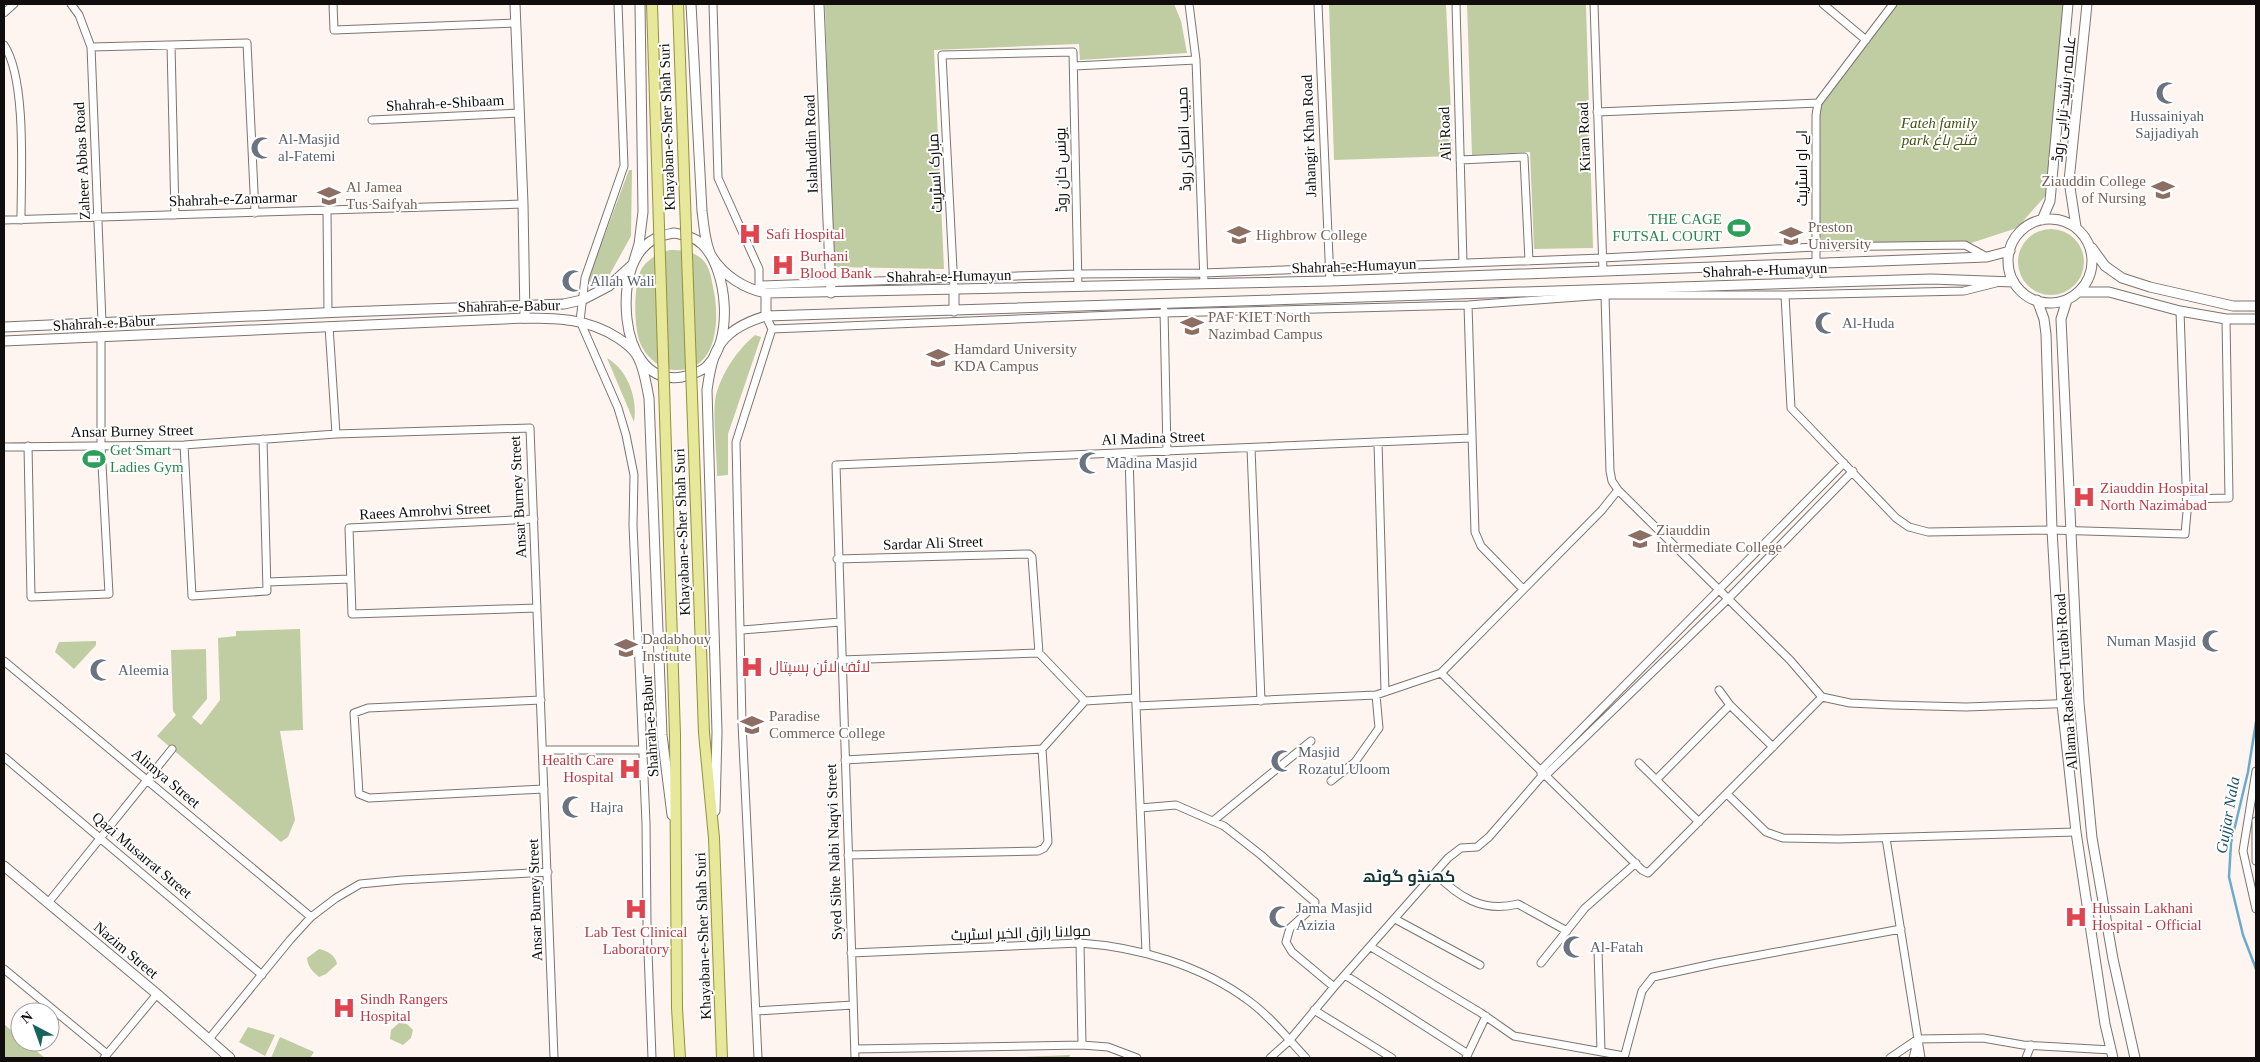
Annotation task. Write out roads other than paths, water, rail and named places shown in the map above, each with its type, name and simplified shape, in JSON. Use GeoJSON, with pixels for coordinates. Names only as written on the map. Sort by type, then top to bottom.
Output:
{"type":"FeatureCollection","features":[{"type":"Feature","properties":{"kind":"main road"},"geometry":{"type":"LineString","coordinates":[[515,4],[523,204],[525,318]]}},
{"type":"Feature","properties":{"kind":"main road"},"geometry":{"type":"LineString","coordinates":[[640,4],[644,212],[642,227],[627,284],[628,332],[636,353],[646,367],[658,375],[675,378],[692,375],[706,366],[718,348]]}},
{"type":"Feature","properties":{"kind":"main road","name":"Khayaban-e-Sher Shah Suri"},"geometry":{"type":"LineString","coordinates":[[652,4],[675,734],[677,1008],[680,1058]]}},
{"type":"Feature","properties":{"kind":"main road","name":"Khayaban-e-Sher Shah Suri"},"geometry":{"type":"LineString","coordinates":[[678,4],[704,733],[714,838],[722,1058]]}},
{"type":"Feature","properties":{"kind":"main road"},"geometry":{"type":"LineString","coordinates":[[691,4],[702,212],[712,256],[721,278],[725,302],[724,327],[710,370],[707,390],[717,732],[714,838]]}},
{"type":"Feature","properties":{"kind":"main road","name":"Islahuddin Road"},"geometry":{"type":"LineString","coordinates":[[819,4],[831,293]]}},
{"type":"Feature","properties":{"kind":"main road","name":"علامہ رشید ترابی روڈ"},"geometry":{"type":"LineString","coordinates":[[2042,220],[2050,201],[2068,4]]}},
{"type":"Feature","properties":{"kind":"main road","name":"علامہ رشید ترابی روڈ"},"geometry":{"type":"LineString","coordinates":[[2076,227],[2069,181],[2087,4]]}},
{"type":"Feature","properties":{"kind":"main road"},"geometry":{"type":"LineString","coordinates":[[2090,246],[2092,270],[2087,282],[2067,300],[2054,303],[2037,300],[2021,291],[2014,282],[2010,272],[2010,251],[2014,240],[2021,231],[2031,224],[2042,220],[2054,219],[2076,227],[2105,266],[2122,278],[2150,287],[2233,306],[2256,306]]}},
{"type":"Feature","properties":{"kind":"main road"},"geometry":{"type":"LineString","coordinates":[[633,264],[643,248],[656,237],[674,233],[690,236],[702,244],[712,256]]}},
{"type":"Feature","properties":{"kind":"main road","name":"Shahrah-e-Humayun"},"geometry":{"type":"LineString","coordinates":[[712,256],[734,280],[762,290],[831,293],[1330,281],[1987,257],[2010,251]]}},
{"type":"Feature","properties":{"kind":"main road","name":"Shahrah-e-Babur"},"geometry":{"type":"LineString","coordinates":[[4,327],[328,312],[564,304],[582,300],[609,286],[633,264]]}},
{"type":"Feature","properties":{"kind":"main road","name":"Shahrah-e-Humayun"},"geometry":{"type":"LineString","coordinates":[[718,348],[740,327],[752,320],[766,316],[954,311],[1164,309],[1931,278],[2014,282]]}},
{"type":"Feature","properties":{"kind":"main road"},"geometry":{"type":"LineString","coordinates":[[954,289],[954,311]]}},
{"type":"Feature","properties":{"kind":"main road"},"geometry":{"type":"LineString","coordinates":[[762,290],[766,316]]}},
{"type":"Feature","properties":{"kind":"main road"},"geometry":{"type":"LineString","coordinates":[[2078,292],[2109,292],[2180,311],[2226,319],[2256,319]]}},
{"type":"Feature","properties":{"kind":"main road","name":"Allama Rasheed Turabi Road"},"geometry":{"type":"LineString","coordinates":[[2037,300],[2044,319],[2046,334],[2052,530],[2062,704],[2076,832],[2105,1024],[2112,1054]]}},
{"type":"Feature","properties":{"kind":"main road","name":"Allama Rasheed Turabi Road"},"geometry":{"type":"LineString","coordinates":[[2067,300],[2061,319],[2079,704],[2096,863],[2112,959],[2135,1058]]}},
{"type":"Feature","properties":{"kind":"main road","name":"Shahrah-e-Babur"},"geometry":{"type":"LineString","coordinates":[[4,341],[525,318],[565,318],[580,321],[609,332],[636,353],[645,378],[649,398],[662,735],[675,841]]}},
{"type":"Feature","properties":{"kind":"main road"},"geometry":{"type":"LineString","coordinates":[[134,335],[135,320]]}},
{"type":"Feature","properties":{"kind":"main road"},"geometry":{"type":"LineString","coordinates":[[2072,794],[2088,792]]}},
{"type":"Feature","properties":{"kind":"main road"},"geometry":{"type":"LineString","coordinates":[[2081,866],[2096,863]]}},
{"type":"Feature","properties":{"kind":"main road","name":"Nazim Street"},"geometry":{"type":"LineString","coordinates":[[4,866],[157,994],[230,1058]]}},
{"type":"Feature","properties":{"kind":"street"},"geometry":{"type":"LineString","coordinates":[[4,13],[14,4]]}},
{"type":"Feature","properties":{"kind":"street","name":"Zaheer Abbas Road"},"geometry":{"type":"LineString","coordinates":[[71,4],[79,15],[91,47],[102,322]]}},
{"type":"Feature","properties":{"kind":"street"},"geometry":{"type":"LineString","coordinates":[[333,4],[334,30],[516,23]]}},
{"type":"Feature","properties":{"kind":"street"},"geometry":{"type":"LineString","coordinates":[[618,4],[624,166],[585,278],[580,321],[618,408],[626,434],[634,475],[633,525],[646,824],[647,924],[652,1058]]}},
{"type":"Feature","properties":{"kind":"street"},"geometry":{"type":"LineString","coordinates":[[713,4],[718,178],[759,269],[762,290],[830,283],[1077,274],[1202,273],[1602,258],[1815,247],[1965,245],[1987,257]]}},
{"type":"Feature","properties":{"kind":"street","name":"مجیب انصاری روڈ"},"geometry":{"type":"LineString","coordinates":[[1189,4],[1196,60],[1202,273],[1204,283]]}},
{"type":"Feature","properties":{"kind":"street","name":"Jahangir Khan Road"},"geometry":{"type":"LineString","coordinates":[[1318,4],[1330,281]]}},
{"type":"Feature","properties":{"kind":"street","name":"Ali Road"},"geometry":{"type":"LineString","coordinates":[[1456,4],[1463,263]]}},
{"type":"Feature","properties":{"kind":"street","name":"Kiran Road"},"geometry":{"type":"LineString","coordinates":[[1594,4],[1603,270]]}},
{"type":"Feature","properties":{"kind":"street"},"geometry":{"type":"LineString","coordinates":[[1823,4],[1866,40]]}},
{"type":"Feature","properties":{"kind":"street"},"geometry":{"type":"LineString","coordinates":[[1597,112],[1818,103],[1893,4]]}},
{"type":"Feature","properties":{"kind":"street"},"geometry":{"type":"LineString","coordinates":[[91,47],[247,43],[255,212]]}},
{"type":"Feature","properties":{"kind":"street"},"geometry":{"type":"LineString","coordinates":[[4,45],[17,80],[21,142],[21,220]]}},
{"type":"Feature","properties":{"kind":"street"},"geometry":{"type":"LineString","coordinates":[[171,45],[175,215]]}},
{"type":"Feature","properties":{"kind":"street","name":"یونس خان روڈ"},"geometry":{"type":"LineString","coordinates":[[942,55],[1073,52],[1078,286]]}},
{"type":"Feature","properties":{"kind":"street","name":"مبارک اسٹریٹ"},"geometry":{"type":"LineString","coordinates":[[942,55],[955,278],[954,289]]}},
{"type":"Feature","properties":{"kind":"street"},"geometry":{"type":"LineString","coordinates":[[1074,66],[1196,60]]}},
{"type":"Feature","properties":{"kind":"street","name":"اے او اسٹریٹ"},"geometry":{"type":"LineString","coordinates":[[1816,282],[1816,115],[1818,103]]}},
{"type":"Feature","properties":{"kind":"street","name":"Shahrah-e-Shibaam"},"geometry":{"type":"LineString","coordinates":[[372,120],[520,113]]}},
{"type":"Feature","properties":{"kind":"street"},"geometry":{"type":"LineString","coordinates":[[1460,160],[1524,157],[1529,261]]}},
{"type":"Feature","properties":{"kind":"street","name":"Shahrah-e-Zamarmar"},"geometry":{"type":"LineString","coordinates":[[4,220],[523,204]]}},
{"type":"Feature","properties":{"kind":"street"},"geometry":{"type":"LineString","coordinates":[[327,210],[328,312]]}},
{"type":"Feature","properties":{"kind":"street"},"geometry":{"type":"LineString","coordinates":[[772,329],[1164,309],[1468,305],[1605,296],[1785,295],[1964,290],[2001,282]]}},
{"type":"Feature","properties":{"kind":"street"},"geometry":{"type":"LineString","coordinates":[[1785,295],[1791,408],[1896,518],[1909,527],[1928,532],[1943,533],[2071,530],[2185,534],[2187,500],[2180,311]]}},
{"type":"Feature","properties":{"kind":"street"},"geometry":{"type":"LineString","coordinates":[[1605,296],[1610,471],[1612,481],[1618,490],[1790,660],[1822,697],[1850,703],[1892,705],[1966,707],[2079,704]]}},
{"type":"Feature","properties":{"kind":"street"},"geometry":{"type":"LineString","coordinates":[[1468,305],[1471,438],[1476,539],[1523,589]]}},
{"type":"Feature","properties":{"kind":"street"},"geometry":{"type":"LineString","coordinates":[[1164,309],[1167,452]]}},
{"type":"Feature","properties":{"kind":"street"},"geometry":{"type":"LineString","coordinates":[[758,1058],[742,723],[742,630],[736,442],[772,329],[766,316]]}},
{"type":"Feature","properties":{"kind":"street"},"geometry":{"type":"LineString","coordinates":[[2187,500],[2229,498],[2226,319]]}},
{"type":"Feature","properties":{"kind":"street"},"geometry":{"type":"LineString","coordinates":[[329,326],[336,434]]}},
{"type":"Feature","properties":{"kind":"street"},"geometry":{"type":"LineString","coordinates":[[28,446],[31,598],[109,594],[101,446],[101,336]]}},
{"type":"Feature","properties":{"kind":"street","name":"Ansar Burney Street"},"geometry":{"type":"LineString","coordinates":[[4,447],[184,445],[336,434],[530,428],[554,1058]]}},
{"type":"Feature","properties":{"kind":"street","name":"Al Madina Street"},"geometry":{"type":"LineString","coordinates":[[836,465],[936,459],[1167,452],[1471,438]]}},
{"type":"Feature","properties":{"kind":"street"},"geometry":{"type":"LineString","coordinates":[[184,445],[192,596],[267,591],[263,439]]}},
{"type":"Feature","properties":{"kind":"street"},"geometry":{"type":"LineString","coordinates":[[1378,442],[1385,692]]}},
{"type":"Feature","properties":{"kind":"street"},"geometry":{"type":"LineString","coordinates":[[1251,448],[1261,701]]}},
{"type":"Feature","properties":{"kind":"street"},"geometry":{"type":"LineString","coordinates":[[1129,453],[1135,698],[1146,953]]}},
{"type":"Feature","properties":{"kind":"street"},"geometry":{"type":"LineString","coordinates":[[1270,1058],[1289,1041],[1334,986],[1371,947],[1435,873],[1461,848],[1477,847],[1490,837],[1543,774],[1844,463]]}},
{"type":"Feature","properties":{"kind":"street","name":"Syed Sibte Nabi Naqvi Street"},"geometry":{"type":"LineString","coordinates":[[836,465],[837,559],[855,1058]]}},
{"type":"Feature","properties":{"kind":"street"},"geometry":{"type":"LineString","coordinates":[[1543,774],[1728,599],[1853,471]]}},
{"type":"Feature","properties":{"kind":"street"},"geometry":{"type":"LineString","coordinates":[[1136,706],[1376,695],[1440,673],[1602,510],[1618,490]]}},
{"type":"Feature","properties":{"kind":"street","name":"Raees Amrohvi Street"},"geometry":{"type":"LineString","coordinates":[[534,519],[349,528],[350,579],[352,614],[537,608]]}},
{"type":"Feature","properties":{"kind":"street","name":"Sardar Ali Street"},"geometry":{"type":"LineString","coordinates":[[837,559],[1029,554],[1032,557],[1039,653]]}},
{"type":"Feature","properties":{"kind":"street"},"geometry":{"type":"LineString","coordinates":[[268,582],[350,579]]}},
{"type":"Feature","properties":{"kind":"street"},"geometry":{"type":"LineString","coordinates":[[742,630],[840,622]]}},
{"type":"Feature","properties":{"kind":"street"},"geometry":{"type":"LineString","coordinates":[[841,660],[1039,653],[1085,701]]}},
{"type":"Feature","properties":{"kind":"street","name":"Alimya Street"},"geometry":{"type":"LineString","coordinates":[[4,661],[311,916]]}},
{"type":"Feature","properties":{"kind":"street"},"geometry":{"type":"LineString","coordinates":[[1440,673],[1636,864],[1648,873],[1822,697]]}},
{"type":"Feature","properties":{"kind":"street"},"geometry":{"type":"LineString","coordinates":[[1720,690],[1730,705],[1773,747]]}},
{"type":"Feature","properties":{"kind":"street"},"geometry":{"type":"LineString","coordinates":[[1331,781],[1355,762],[1379,728],[1376,695]]}},
{"type":"Feature","properties":{"kind":"street"},"geometry":{"type":"LineString","coordinates":[[845,760],[1042,749],[1085,701],[1135,698]]}},
{"type":"Feature","properties":{"kind":"street"},"geometry":{"type":"LineString","coordinates":[[540,700],[368,708],[354,713],[359,794],[369,798],[544,789]]}},
{"type":"Feature","properties":{"kind":"street"},"geometry":{"type":"LineString","coordinates":[[1656,780],[1730,705]]}},
{"type":"Feature","properties":{"kind":"street"},"geometry":{"type":"LineString","coordinates":[[1213,821],[1311,741]]}},
{"type":"Feature","properties":{"kind":"street"},"geometry":{"type":"LineString","coordinates":[[48,902],[172,749]]}},
{"type":"Feature","properties":{"kind":"street"},"geometry":{"type":"LineString","coordinates":[[848,855],[1038,851],[1044,848],[1048,842],[1042,749]]}},
{"type":"Feature","properties":{"kind":"street"},"geometry":{"type":"LineString","coordinates":[[542,750],[642,750]]}},
{"type":"Feature","properties":{"kind":"street","name":"Qazi Musarrat Street"},"geometry":{"type":"LineString","coordinates":[[4,757],[262,975]]}},
{"type":"Feature","properties":{"kind":"street"},"geometry":{"type":"LineString","coordinates":[[1639,763],[1698,822]]}},
{"type":"Feature","properties":{"kind":"street"},"geometry":{"type":"LineString","coordinates":[[2256,771],[2243,845],[2256,909]]}},
{"type":"Feature","properties":{"kind":"street"},"geometry":{"type":"LineString","coordinates":[[1727,794],[1766,832],[1783,838],[1886,838],[2076,832]]}},
{"type":"Feature","properties":{"kind":"street"},"geometry":{"type":"LineString","coordinates":[[1140,808],[1176,805],[1224,826],[1261,854],[1315,902],[1313,907],[1290,928],[1286,942],[1292,952],[1334,986]]}},
{"type":"Feature","properties":{"kind":"street"},"geometry":{"type":"LineString","coordinates":[[2256,821],[2256,860]]}},
{"type":"Feature","properties":{"kind":"street"},"geometry":{"type":"LineString","coordinates":[[1886,838],[1921,1058]]}},
{"type":"Feature","properties":{"kind":"street"},"geometry":{"type":"LineString","coordinates":[[1541,963],[1585,908],[1636,864]]}},
{"type":"Feature","properties":{"kind":"street"},"geometry":{"type":"LineString","coordinates":[[209,1039],[311,916],[360,884],[548,872]]}},
{"type":"Feature","properties":{"kind":"street"},"geometry":{"type":"LineString","coordinates":[[1435,873],[1452,890],[1470,901],[1502,908],[1518,904],[1567,930]]}},
{"type":"Feature","properties":{"kind":"street"},"geometry":{"type":"LineString","coordinates":[[1395,919],[1480,965]]}},
{"type":"Feature","properties":{"kind":"street"},"geometry":{"type":"LineString","coordinates":[[1371,947],[1486,1016],[1514,1036],[1563,1046],[1601,1051],[1624,1057],[1642,991],[1653,977],[1717,963],[1901,929]]}},
{"type":"Feature","properties":{"kind":"street"},"geometry":{"type":"LineString","coordinates":[[1080,943],[1082,1045]]}},
{"type":"Feature","properties":{"kind":"street","name":"مولانا رازق الخیر اسٹریٹ"},"geometry":{"type":"LineString","coordinates":[[851,954],[1080,943],[1107,945],[1146,953],[1186,967],[1218,982],[1248,1000],[1272,1020],[1306,1058]]}},
{"type":"Feature","properties":{"kind":"street"},"geometry":{"type":"LineString","coordinates":[[1598,950],[1601,1051]]}},
{"type":"Feature","properties":{"kind":"street"},"geometry":{"type":"LineString","coordinates":[[4,969],[105,1056],[157,994]]}},
{"type":"Feature","properties":{"kind":"street"},"geometry":{"type":"LineString","coordinates":[[1345,975],[1467,1056],[1486,1016]]}},
{"type":"Feature","properties":{"kind":"street"},"geometry":{"type":"LineString","coordinates":[[756,1010],[853,1005]]}},
{"type":"Feature","properties":{"kind":"street"},"geometry":{"type":"LineString","coordinates":[[1314,1010],[1392,1058]]}},
{"type":"Feature","properties":{"kind":"street"},"geometry":{"type":"LineString","coordinates":[[1890,1058],[1918,1039],[1983,1038],[2112,1054]]}},
{"type":"Feature","properties":{"kind":"street"},"geometry":{"type":"LineString","coordinates":[[1913,1058],[1918,1039]]}},
{"type":"Feature","properties":{"kind":"street"},"geometry":{"type":"LineString","coordinates":[[855,1049],[1082,1045],[1108,1047],[1137,1058]]}},
{"type":"Feature","properties":{"kind":"street"},"geometry":{"type":"LineString","coordinates":[[2026,1058],[2031,1045]]}},
{"type":"Feature","properties":{"kind":"waterway","name":"Gujjar Nala"},"geometry":{"type":"LineString","coordinates":[[2256,722],[2248,772],[2231,843],[2229,877],[2243,935],[2256,969]]}},
{"type":"Feature","properties":{"kind":"place","name":"Hussainiyah Sajjadiyah"},"geometry":{"type":"Point","coordinates":[2167,93]}},
{"type":"Feature","properties":{"kind":"place","name":"Al-Masjid al-Fatemi"},"geometry":{"type":"Point","coordinates":[262,148]}},
{"type":"Feature","properties":{"kind":"place","name":"Ziauddin College of Nursing"},"geometry":{"type":"Point","coordinates":[2163,190]}},
{"type":"Feature","properties":{"kind":"place","name":"Al Jamea Tus Saifyah"},"geometry":{"type":"Point","coordinates":[329,196]}},
{"type":"Feature","properties":{"kind":"place","name":"THE CAGE FUTSAL COURT"},"geometry":{"type":"Point","coordinates":[1739,228]}},
{"type":"Feature","properties":{"kind":"place","name":"Safi Hospital"},"geometry":{"type":"Point","coordinates":[750,234]}},
{"type":"Feature","properties":{"kind":"place","name":"Highbrow College"},"geometry":{"type":"Point","coordinates":[1239,235]}},
{"type":"Feature","properties":{"kind":"place","name":"Preston University"},"geometry":{"type":"Point","coordinates":[1791,236]}},
{"type":"Feature","properties":{"kind":"place","name":"Burhani Blood Bank"},"geometry":{"type":"Point","coordinates":[783,265]}},
{"type":"Feature","properties":{"kind":"place","name":"Allah Wali"},"geometry":{"type":"Point","coordinates":[573,281]}},
{"type":"Feature","properties":{"kind":"place","name":"Al-Huda"},"geometry":{"type":"Point","coordinates":[1826,323]}},
{"type":"Feature","properties":{"kind":"place","name":"PAF KIET North Nazimbad Campus"},"geometry":{"type":"Point","coordinates":[1192,326]}},
{"type":"Feature","properties":{"kind":"place","name":"Hamdard University KDA Campus"},"geometry":{"type":"Point","coordinates":[938,358]}},
{"type":"Feature","properties":{"kind":"place","name":"Get Smart Ladies Gym"},"geometry":{"type":"Point","coordinates":[94,459]}},
{"type":"Feature","properties":{"kind":"place","name":"Madina Masjid"},"geometry":{"type":"Point","coordinates":[1090,463]}},
{"type":"Feature","properties":{"kind":"place","name":"Ziauddin Hospital North Nazimabad"},"geometry":{"type":"Point","coordinates":[2084,497]}},
{"type":"Feature","properties":{"kind":"place","name":"Ziauddin Intermediate College"},"geometry":{"type":"Point","coordinates":[1640,539]}},
{"type":"Feature","properties":{"kind":"place","name":"Numan Masjid"},"geometry":{"type":"Point","coordinates":[2213,641]}},
{"type":"Feature","properties":{"kind":"place","name":"Dadabhouy Institute"},"geometry":{"type":"Point","coordinates":[626,648]}},
{"type":"Feature","properties":{"kind":"place","name":"لائف لائن ہسپتال"},"geometry":{"type":"Point","coordinates":[752,667]}},
{"type":"Feature","properties":{"kind":"place","name":"Aleemia"},"geometry":{"type":"Point","coordinates":[101,670]}},
{"type":"Feature","properties":{"kind":"place","name":"Paradise Commerce College"},"geometry":{"type":"Point","coordinates":[752,725]}},
{"type":"Feature","properties":{"kind":"place","name":"Masjid Rozatul Uloom"},"geometry":{"type":"Point","coordinates":[1282,761]}},
{"type":"Feature","properties":{"kind":"place","name":"Health Care Hospital"},"geometry":{"type":"Point","coordinates":[630,769]}},
{"type":"Feature","properties":{"kind":"place","name":"Hajra"},"geometry":{"type":"Point","coordinates":[573,807]}},
{"type":"Feature","properties":{"kind":"place","name":"Lab Test Clinical Laboratory"},"geometry":{"type":"Point","coordinates":[636,909]}},
{"type":"Feature","properties":{"kind":"place","name":"Jama Masjid Azizia"},"geometry":{"type":"Point","coordinates":[1280,917]}},
{"type":"Feature","properties":{"kind":"place","name":"Hussain Lakhani Hospital - Official"},"geometry":{"type":"Point","coordinates":[2076,917]}},
{"type":"Feature","properties":{"kind":"place","name":"Al-Fatah"},"geometry":{"type":"Point","coordinates":[1574,947]}},
{"type":"Feature","properties":{"kind":"place","name":"Sindh Rangers Hospital"},"geometry":{"type":"Point","coordinates":[344,1008]}},
{"type":"Feature","properties":{"kind":"district","name":"کھنڈو گوٹھ"},"geometry":{"type":"Point","coordinates":[1409,876]}},
{"type":"Feature","properties":{"kind":"park label","name":"Fateh family park فتح باغ"},"geometry":{"type":"Point","coordinates":[1939,132]}}]}
